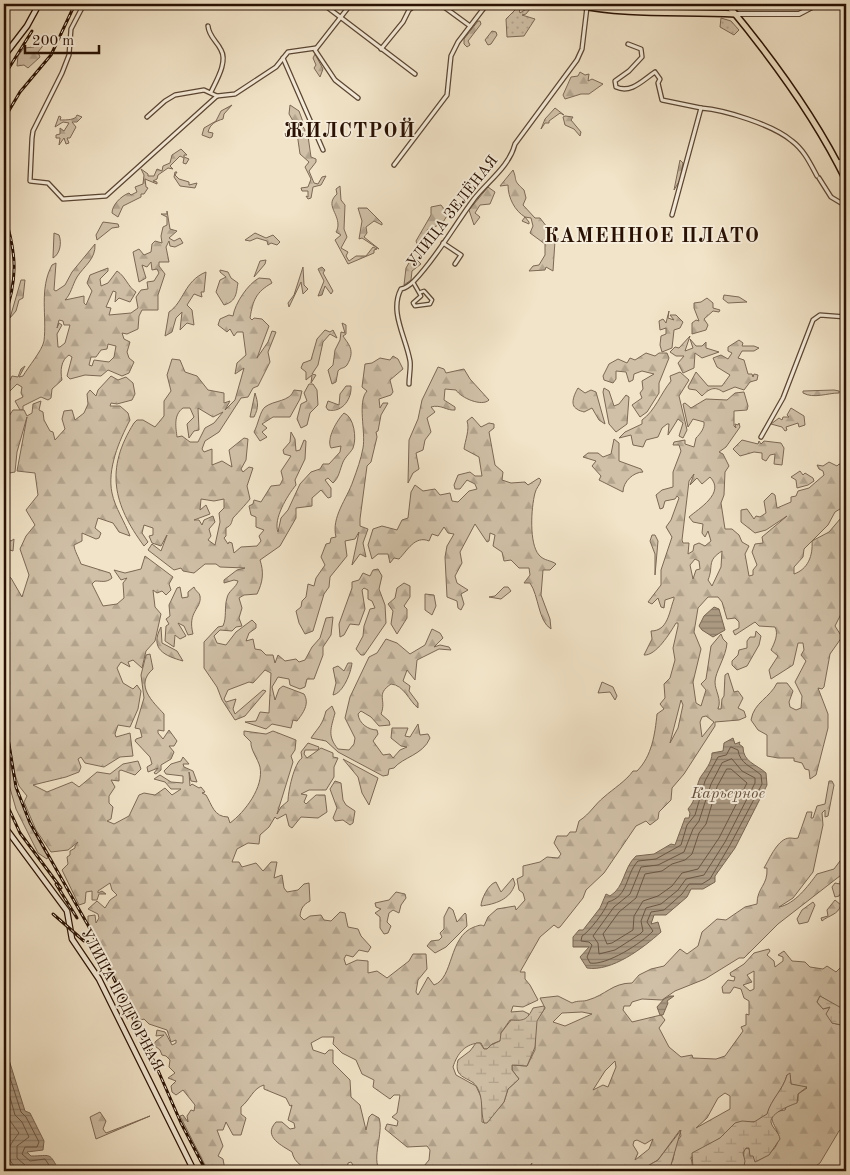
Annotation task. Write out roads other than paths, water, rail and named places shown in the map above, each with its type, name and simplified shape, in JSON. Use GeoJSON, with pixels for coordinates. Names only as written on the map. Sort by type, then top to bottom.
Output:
{"type":"FeatureCollection","features":[{"type":"Feature","properties":{"kind":"main road"},"geometry":{"type":"LineString","coordinates":[[4,56],[27,26],[40,4]]}},
{"type":"Feature","properties":{"kind":"main road"},"geometry":{"type":"LineString","coordinates":[[573,4],[639,14],[735,14]]}},
{"type":"Feature","properties":{"kind":"main road"},"geometry":{"type":"LineString","coordinates":[[727,4],[805,107],[846,180]]}},
{"type":"Feature","properties":{"kind":"main road"},"geometry":{"type":"LineString","coordinates":[[722,13],[734,18],[744,27]]}},
{"type":"Feature","properties":{"kind":"main road","name":"УЛИЦА ПОДГОРНАЯ"},"geometry":{"type":"LineString","coordinates":[[4,822],[7,830],[67,911],[72,939],[99,980],[194,1171]]}},
{"type":"Feature","properties":{"kind":"street"},"geometry":{"type":"LineString","coordinates":[[84,4],[71,29],[69,55],[60,79],[33,131],[30,181],[48,183],[63,199],[106,196],[217,96],[235,94],[276,67],[288,52],[296,49],[316,50]]}},
{"type":"Feature","properties":{"kind":"street"},"geometry":{"type":"LineString","coordinates":[[324,4],[415,74]]}},
{"type":"Feature","properties":{"kind":"street"},"geometry":{"type":"LineString","coordinates":[[316,50],[351,4]]}},
{"type":"Feature","properties":{"kind":"street"},"geometry":{"type":"LineString","coordinates":[[381,49],[403,22],[409,10],[417,4]]}},
{"type":"Feature","properties":{"kind":"street"},"geometry":{"type":"LineString","coordinates":[[440,4],[470,26]]}},
{"type":"Feature","properties":{"kind":"street"},"geometry":{"type":"LineString","coordinates":[[394,165],[447,95],[451,56],[487,4]]}},
{"type":"Feature","properties":{"kind":"street"},"geometry":{"type":"LineString","coordinates":[[727,4],[737,11],[748,14]]}},
{"type":"Feature","properties":{"kind":"street"},"geometry":{"type":"LineString","coordinates":[[735,14],[799,14],[818,4]]}},
{"type":"Feature","properties":{"kind":"street","name":"УЛИЦА ЗЕЛЁНАЯ"},"geometry":{"type":"LineString","coordinates":[[409,384],[410,362],[396,305],[401,289],[413,282],[475,197],[503,166],[512,153],[515,144],[580,56],[587,7]]}},
{"type":"Feature","properties":{"kind":"street"},"geometry":{"type":"LineString","coordinates":[[744,27],[742,21],[748,14]]}},
{"type":"Feature","properties":{"kind":"street"},"geometry":{"type":"LineString","coordinates":[[208,26],[209,33],[222,51],[223,58],[220,73],[211,92]]}},
{"type":"Feature","properties":{"kind":"street"},"geometry":{"type":"LineString","coordinates":[[628,44],[641,49],[642,57],[629,71],[615,81],[616,87],[621,90],[631,88],[655,72],[660,79],[658,83],[662,100],[737,117],[783,135],[800,148],[831,197],[846,206]]}},
{"type":"Feature","properties":{"kind":"street"},"geometry":{"type":"LineString","coordinates":[[316,50],[335,80],[358,98]]}},
{"type":"Feature","properties":{"kind":"street"},"geometry":{"type":"LineString","coordinates":[[283,58],[323,150]]}},
{"type":"Feature","properties":{"kind":"street"},"geometry":{"type":"LineString","coordinates":[[147,117],[165,101],[176,95],[204,90],[217,96]]}},
{"type":"Feature","properties":{"kind":"street"},"geometry":{"type":"LineString","coordinates":[[672,215],[701,108]]}},
{"type":"Feature","properties":{"kind":"street"},"geometry":{"type":"LineString","coordinates":[[838,163],[846,158]]}},
{"type":"Feature","properties":{"kind":"street"},"geometry":{"type":"LineString","coordinates":[[443,243],[461,254],[455,264]]}},
{"type":"Feature","properties":{"kind":"street"},"geometry":{"type":"LineString","coordinates":[[413,282],[421,292],[424,291],[432,300],[430,304],[415,306],[413,303],[421,296],[421,292]]}},
{"type":"Feature","properties":{"kind":"street"},"geometry":{"type":"LineString","coordinates":[[761,437],[784,398],[813,320],[820,316],[846,317]]}},
{"type":"Feature","properties":{"kind":"water"},"geometry":{"type":"Polygon","coordinates":[[[714,607],[719,609],[725,630],[713,637],[699,626],[704,616],[714,607]]]}},
{"type":"Feature","properties":{"kind":"water","name":"Карьерное"},"geometry":{"type":"Polygon","coordinates":[[[733,738],[735,744],[740,742],[739,744],[743,747],[745,756],[766,773],[767,785],[735,848],[715,876],[715,882],[703,889],[691,889],[687,897],[666,915],[654,915],[651,924],[658,922],[661,932],[627,958],[607,966],[587,968],[580,957],[589,947],[573,947],[573,937],[579,930],[583,930],[600,908],[606,894],[610,896],[619,888],[636,856],[654,854],[671,844],[675,845],[685,818],[689,818],[690,813],[688,809],[693,801],[700,778],[710,763],[712,753],[723,751],[724,743],[733,738]]]}},
{"type":"Feature","properties":{"kind":"water"},"geometry":{"type":"Polygon","coordinates":[[[674,996],[667,1001],[668,1003],[663,1015],[660,1015],[657,1007],[664,999],[674,996]]]}},
{"type":"Feature","properties":{"kind":"water"},"geometry":{"type":"Polygon","coordinates":[[[4,1044],[25,1111],[30,1113],[44,1141],[43,1150],[27,1152],[31,1156],[46,1155],[51,1157],[59,1171],[4,1171],[4,1044]]]}},
{"type":"Feature","properties":{"kind":"railway"},"geometry":{"type":"LineString","coordinates":[[4,119],[20,92],[51,55],[75,4]]}},
{"type":"Feature","properties":{"kind":"railway"},"geometry":{"type":"LineString","coordinates":[[4,76],[32,31]]}},
{"type":"Feature","properties":{"kind":"railway"},"geometry":{"type":"LineString","coordinates":[[4,214],[11,242],[14,266],[12,291],[4,318]]}},
{"type":"Feature","properties":{"kind":"railway"},"geometry":{"type":"LineString","coordinates":[[4,714],[16,787],[30,823],[89,927],[157,1068],[181,1123],[206,1171]]}},
{"type":"Feature","properties":{"kind":"railway"},"geometry":{"type":"LineString","coordinates":[[4,798],[20,833],[61,888]]}},
{"type":"Feature","properties":{"kind":"railway"},"geometry":{"type":"LineString","coordinates":[[56,884],[77,918]]}},
{"type":"Feature","properties":{"kind":"railway"},"geometry":{"type":"LineString","coordinates":[[53,914],[84,941]]}},
{"type":"Feature","properties":{"kind":"district","name":"ЖИЛСТРОЙ"},"geometry":{"type":"Point","coordinates":[350,132]}},
{"type":"Feature","properties":{"kind":"district","name":"КАМЕННОЕ ПЛАТО"},"geometry":{"type":"Point","coordinates":[652,237]}}]}
